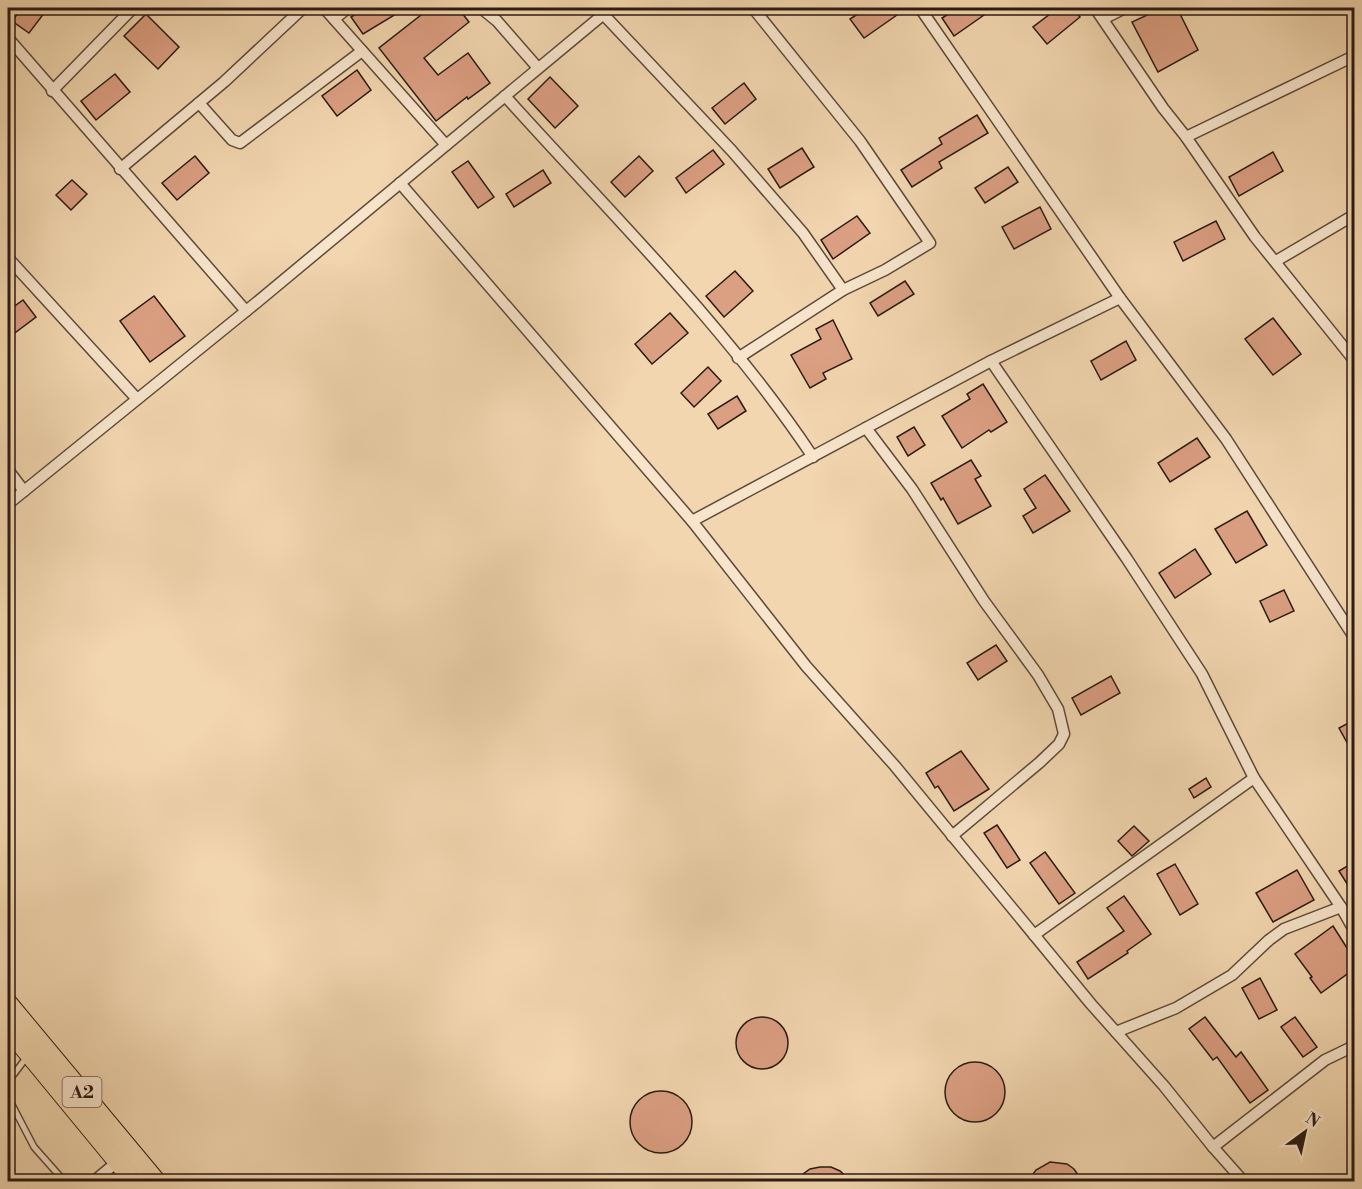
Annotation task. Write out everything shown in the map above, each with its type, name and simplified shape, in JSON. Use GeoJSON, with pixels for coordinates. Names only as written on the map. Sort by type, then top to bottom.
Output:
{"type":"FeatureCollection","features":[{"type":"Feature","properties":{"kind":"highway","name":"A2"},"geometry":{"type":"LineString","coordinates":[[8,1003],[157,1182]]}},
{"type":"Feature","properties":{"kind":"highway","name":"A2"},"geometry":{"type":"LineString","coordinates":[[8,1029],[134,1182]]}},
{"type":"Feature","properties":{"kind":"street"},"geometry":{"type":"LineString","coordinates":[[52,91],[133,8]]}},
{"type":"Feature","properties":{"kind":"street"},"geometry":{"type":"LineString","coordinates":[[120,169],[224,82],[303,8]]}},
{"type":"Feature","properties":{"kind":"street"},"geometry":{"type":"LineString","coordinates":[[324,8],[446,145]]}},
{"type":"Feature","properties":{"kind":"street"},"geometry":{"type":"LineString","coordinates":[[334,18],[348,8]]}},
{"type":"Feature","properties":{"kind":"street"},"geometry":{"type":"LineString","coordinates":[[481,8],[496,21],[538,68]]}},
{"type":"Feature","properties":{"kind":"street"},"geometry":{"type":"LineString","coordinates":[[738,358],[843,290],[885,270],[930,243],[860,141],[753,8]]}},
{"type":"Feature","properties":{"kind":"street"},"geometry":{"type":"LineString","coordinates":[[920,8],[1120,298],[1226,440],[1354,637]]}},
{"type":"Feature","properties":{"kind":"street"},"geometry":{"type":"LineString","coordinates":[[1095,8],[1255,237],[1354,360]]}},
{"type":"Feature","properties":{"kind":"street"},"geometry":{"type":"LineString","coordinates":[[1103,19],[1125,8]]}},
{"type":"Feature","properties":{"kind":"street"},"geometry":{"type":"LineString","coordinates":[[8,504],[246,311],[607,11],[803,233],[843,290]]}},
{"type":"Feature","properties":{"kind":"street"},"geometry":{"type":"LineString","coordinates":[[8,38],[246,311]]}},
{"type":"Feature","properties":{"kind":"street"},"geometry":{"type":"LineString","coordinates":[[199,103],[232,140],[240,143],[362,51]]}},
{"type":"Feature","properties":{"kind":"street"},"geometry":{"type":"LineString","coordinates":[[1186,137],[1354,56]]}},
{"type":"Feature","properties":{"kind":"street"},"geometry":{"type":"LineString","coordinates":[[505,96],[685,292],[787,419],[813,456]]}},
{"type":"Feature","properties":{"kind":"street"},"geometry":{"type":"LineString","coordinates":[[400,183],[692,521],[806,666],[896,766],[952,836],[1244,1182]]}},
{"type":"Feature","properties":{"kind":"street"},"geometry":{"type":"LineString","coordinates":[[1276,261],[1354,215]]}},
{"type":"Feature","properties":{"kind":"street"},"geometry":{"type":"LineString","coordinates":[[8,258],[137,399]]}},
{"type":"Feature","properties":{"kind":"street"},"geometry":{"type":"LineString","coordinates":[[692,521],[990,361],[1120,298]]}},
{"type":"Feature","properties":{"kind":"street"},"geometry":{"type":"LineString","coordinates":[[990,361],[1127,560],[1202,674],[1254,778],[1354,930]]}},
{"type":"Feature","properties":{"kind":"street"},"geometry":{"type":"LineString","coordinates":[[866,428],[912,489],[984,601],[1038,675],[1058,709],[1064,734],[1059,744],[1040,763],[952,836]]}},
{"type":"Feature","properties":{"kind":"street"},"geometry":{"type":"LineString","coordinates":[[8,470],[24,491]]}},
{"type":"Feature","properties":{"kind":"street"},"geometry":{"type":"LineString","coordinates":[[1034,934],[1254,778]]}},
{"type":"Feature","properties":{"kind":"street"},"geometry":{"type":"LineString","coordinates":[[1116,1032],[1176,1008],[1232,975],[1269,939],[1284,929],[1341,907]]}},
{"type":"Feature","properties":{"kind":"street"},"geometry":{"type":"LineString","coordinates":[[1213,1147],[1325,1060],[1354,1046]]}},
{"type":"Feature","properties":{"kind":"street"},"geometry":{"type":"LineString","coordinates":[[93,1182],[117,1162]]}},
{"type":"Feature","properties":{"kind":"lane"},"geometry":{"type":"LineString","coordinates":[[8,1082],[29,1054]]}},
{"type":"Feature","properties":{"kind":"lane"},"geometry":{"type":"LineString","coordinates":[[8,1097],[34,1147],[65,1182]]}},
{"type":"Feature","properties":{"kind":"building"},"geometry":{"type":"Polygon","coordinates":[[[22,8],[48,8],[29,33],[12,21],[22,8]]]}},
{"type":"Feature","properties":{"kind":"building"},"geometry":{"type":"Polygon","coordinates":[[[366,8],[406,8],[363,34],[351,17],[366,8]]]}},
{"type":"Feature","properties":{"kind":"building"},"geometry":{"type":"Polygon","coordinates":[[[430,8],[458,8],[469,22],[424,58],[438,75],[468,53],[490,83],[436,121],[379,48],[430,8]]]}},
{"type":"Feature","properties":{"kind":"building"},"geometry":{"type":"Polygon","coordinates":[[[867,8],[907,8],[864,38],[850,19],[867,8]]]}},
{"type":"Feature","properties":{"kind":"building"},"geometry":{"type":"Polygon","coordinates":[[[958,8],[994,8],[954,36],[942,18],[958,8]]]}},
{"type":"Feature","properties":{"kind":"building"},"geometry":{"type":"Polygon","coordinates":[[[1058,8],[1072,8],[1080,17],[1047,44],[1033,27],[1058,8]]]}},
{"type":"Feature","properties":{"kind":"building"},"geometry":{"type":"Polygon","coordinates":[[[1162,8],[1177,8],[1198,50],[1158,72],[1132,22],[1162,8]]]}},
{"type":"Feature","properties":{"kind":"building"},"geometry":{"type":"Polygon","coordinates":[[[146,14],[179,47],[158,69],[124,36],[146,14]]]}},
{"type":"Feature","properties":{"kind":"building"},"geometry":{"type":"Polygon","coordinates":[[[357,70],[371,90],[337,116],[322,96],[357,70]]]}},
{"type":"Feature","properties":{"kind":"building"},"geometry":{"type":"Polygon","coordinates":[[[115,74],[130,92],[96,120],[81,101],[115,74]]]}},
{"type":"Feature","properties":{"kind":"building"},"geometry":{"type":"Polygon","coordinates":[[[550,77],[578,106],[555,128],[528,99],[550,77]]]}},
{"type":"Feature","properties":{"kind":"building"},"geometry":{"type":"Polygon","coordinates":[[[744,83],[756,99],[725,124],[712,108],[744,83]]]}},
{"type":"Feature","properties":{"kind":"building"},"geometry":{"type":"Polygon","coordinates":[[[977,115],[988,133],[939,162],[942,168],[912,187],[901,170],[942,144],[939,138],[977,115]]]}},
{"type":"Feature","properties":{"kind":"building"},"geometry":{"type":"Polygon","coordinates":[[[802,148],[814,167],[780,188],[768,169],[802,148]]]}},
{"type":"Feature","properties":{"kind":"building"},"geometry":{"type":"Polygon","coordinates":[[[713,150],[724,164],[686,193],[676,178],[713,150]]]}},
{"type":"Feature","properties":{"kind":"building"},"geometry":{"type":"Polygon","coordinates":[[[1273,152],[1283,171],[1239,196],[1229,177],[1273,152]]]}},
{"type":"Feature","properties":{"kind":"building"},"geometry":{"type":"Polygon","coordinates":[[[195,156],[209,173],[177,200],[162,183],[195,156]]]}},
{"type":"Feature","properties":{"kind":"building"},"geometry":{"type":"Polygon","coordinates":[[[639,156],[653,171],[625,197],[611,182],[639,156]]]}},
{"type":"Feature","properties":{"kind":"building"},"geometry":{"type":"Polygon","coordinates":[[[468,161],[494,197],[478,208],[452,172],[468,161]]]}},
{"type":"Feature","properties":{"kind":"building"},"geometry":{"type":"Polygon","coordinates":[[[1008,167],[1018,182],[985,203],[975,188],[1008,167]]]}},
{"type":"Feature","properties":{"kind":"building"},"geometry":{"type":"Polygon","coordinates":[[[543,170],[551,183],[514,207],[506,194],[543,170]]]}},
{"type":"Feature","properties":{"kind":"building"},"geometry":{"type":"Polygon","coordinates":[[[72,180],[87,194],[71,210],[56,195],[72,180]]]}},
{"type":"Feature","properties":{"kind":"building"},"geometry":{"type":"Polygon","coordinates":[[[1040,207],[1051,229],[1014,249],[1002,227],[1040,207]]]}},
{"type":"Feature","properties":{"kind":"building"},"geometry":{"type":"Polygon","coordinates":[[[857,216],[870,233],[833,259],[821,240],[857,216]]]}},
{"type":"Feature","properties":{"kind":"building"},"geometry":{"type":"Polygon","coordinates":[[[1216,221],[1225,239],[1183,261],[1174,242],[1216,221]]]}},
{"type":"Feature","properties":{"kind":"building"},"geometry":{"type":"Polygon","coordinates":[[[735,271],[753,291],[724,317],[706,296],[735,271]]]}},
{"type":"Feature","properties":{"kind":"building"},"geometry":{"type":"Polygon","coordinates":[[[905,281],[914,294],[878,316],[870,303],[905,281]]]}},
{"type":"Feature","properties":{"kind":"building"},"geometry":{"type":"Polygon","coordinates":[[[154,296],[185,336],[150,362],[120,321],[154,296]]]}},
{"type":"Feature","properties":{"kind":"building"},"geometry":{"type":"Polygon","coordinates":[[[23,300],[36,317],[8,338],[8,311],[23,300]]]}},
{"type":"Feature","properties":{"kind":"building"},"geometry":{"type":"Polygon","coordinates":[[[670,313],[688,333],[652,364],[635,344],[670,313]]]}},
{"type":"Feature","properties":{"kind":"building"},"geometry":{"type":"Polygon","coordinates":[[[1273,318],[1301,354],[1273,375],[1245,339],[1273,318]]]}},
{"type":"Feature","properties":{"kind":"building"},"geometry":{"type":"Polygon","coordinates":[[[833,320],[852,359],[823,373],[826,379],[810,388],[791,355],[821,339],[816,329],[833,320]]]}},
{"type":"Feature","properties":{"kind":"building"},"geometry":{"type":"Polygon","coordinates":[[[1126,341],[1136,360],[1101,380],[1091,361],[1126,341]]]}},
{"type":"Feature","properties":{"kind":"building"},"geometry":{"type":"Polygon","coordinates":[[[708,367],[721,381],[694,407],[681,393],[708,367]]]}},
{"type":"Feature","properties":{"kind":"building"},"geometry":{"type":"Polygon","coordinates":[[[983,384],[1007,422],[991,432],[989,430],[962,448],[942,416],[970,399],[967,394],[983,384]]]}},
{"type":"Feature","properties":{"kind":"building"},"geometry":{"type":"Polygon","coordinates":[[[737,396],[746,411],[718,429],[708,414],[737,396]]]}},
{"type":"Feature","properties":{"kind":"building"},"geometry":{"type":"Polygon","coordinates":[[[914,427],[925,445],[908,456],[897,437],[914,427]]]}},
{"type":"Feature","properties":{"kind":"building"},"geometry":{"type":"Polygon","coordinates":[[[1197,438],[1210,457],[1170,482],[1158,463],[1197,438]]]}},
{"type":"Feature","properties":{"kind":"building"},"geometry":{"type":"Polygon","coordinates":[[[971,460],[981,476],[975,479],[991,506],[958,524],[931,483],[971,460]]]}},
{"type":"Feature","properties":{"kind":"building"},"geometry":{"type":"Polygon","coordinates":[[[1045,475],[1070,511],[1033,533],[1023,516],[1036,508],[1024,489],[1045,475]]]}},
{"type":"Feature","properties":{"kind":"building"},"geometry":{"type":"Polygon","coordinates":[[[1247,511],[1267,545],[1236,563],[1215,529],[1247,511]]]}},
{"type":"Feature","properties":{"kind":"building"},"geometry":{"type":"Polygon","coordinates":[[[1195,549],[1211,574],[1175,598],[1159,573],[1195,549]]]}},
{"type":"Feature","properties":{"kind":"building"},"geometry":{"type":"Polygon","coordinates":[[[1284,590],[1294,611],[1270,622],[1260,601],[1284,590]]]}},
{"type":"Feature","properties":{"kind":"building"},"geometry":{"type":"Polygon","coordinates":[[[996,645],[1007,661],[978,680],[967,663],[996,645]]]}},
{"type":"Feature","properties":{"kind":"building"},"geometry":{"type":"Polygon","coordinates":[[[1111,676],[1120,693],[1081,715],[1072,698],[1111,676]]]}},
{"type":"Feature","properties":{"kind":"building"},"geometry":{"type":"Polygon","coordinates":[[[1354,720],[1354,755],[1339,728],[1354,720]]]}},
{"type":"Feature","properties":{"kind":"building"},"geometry":{"type":"Polygon","coordinates":[[[961,751],[989,789],[954,811],[938,786],[935,788],[926,773],[961,751]]]}},
{"type":"Feature","properties":{"kind":"building"},"geometry":{"type":"Polygon","coordinates":[[[1206,778],[1211,787],[1194,798],[1189,789],[1206,778]]]}},
{"type":"Feature","properties":{"kind":"building"},"geometry":{"type":"Polygon","coordinates":[[[997,825],[1020,860],[1007,868],[984,833],[997,825]]]}},
{"type":"Feature","properties":{"kind":"building"},"geometry":{"type":"Polygon","coordinates":[[[1134,826],[1149,841],[1132,856],[1118,841],[1134,826]]]}},
{"type":"Feature","properties":{"kind":"building"},"geometry":{"type":"Polygon","coordinates":[[[1045,852],[1075,893],[1059,904],[1030,863],[1045,852]]]}},
{"type":"Feature","properties":{"kind":"building"},"geometry":{"type":"Polygon","coordinates":[[[1354,862],[1354,895],[1339,871],[1354,862]]]}},
{"type":"Feature","properties":{"kind":"building"},"geometry":{"type":"Polygon","coordinates":[[[1175,864],[1198,904],[1180,915],[1157,874],[1175,864]]]}},
{"type":"Feature","properties":{"kind":"building"},"geometry":{"type":"Polygon","coordinates":[[[1297,870],[1314,900],[1273,922],[1256,893],[1297,870]]]}},
{"type":"Feature","properties":{"kind":"building"},"geometry":{"type":"Polygon","coordinates":[[[1124,896],[1151,934],[1127,951],[1128,953],[1088,979],[1077,962],[1124,931],[1107,908],[1124,896]]]}},
{"type":"Feature","properties":{"kind":"building"},"geometry":{"type":"Polygon","coordinates":[[[1333,926],[1354,959],[1354,969],[1321,993],[1295,954],[1333,926]]]}},
{"type":"Feature","properties":{"kind":"building"},"geometry":{"type":"Polygon","coordinates":[[[1260,978],[1277,1010],[1259,1019],[1242,988],[1260,978]]]}},
{"type":"Feature","properties":{"kind":"building"},"geometry":{"type":"Polygon","coordinates":[[[757,1017],[767,1017],[781,1024],[788,1043],[781,1062],[767,1069],[757,1069],[747,1065],[740,1058],[736,1048],[736,1038],[740,1028],[747,1021],[757,1017]]]}},
{"type":"Feature","properties":{"kind":"building"},"geometry":{"type":"Polygon","coordinates":[[[1205,1017],[1236,1057],[1241,1052],[1268,1090],[1250,1103],[1217,1057],[1213,1060],[1189,1029],[1205,1017]]]}},
{"type":"Feature","properties":{"kind":"building"},"geometry":{"type":"Polygon","coordinates":[[[1295,1017],[1317,1047],[1303,1057],[1281,1027],[1295,1017]]]}},
{"type":"Feature","properties":{"kind":"building"},"geometry":{"type":"Polygon","coordinates":[[[975,1062],[992,1067],[1000,1075],[1005,1092],[1000,1109],[992,1117],[975,1122],[958,1117],[950,1109],[945,1092],[950,1075],[958,1067],[975,1062]]]}},
{"type":"Feature","properties":{"kind":"building"},"geometry":{"type":"Polygon","coordinates":[[[655,1091],[667,1091],[683,1100],[690,1110],[692,1122],[690,1134],[683,1144],[667,1153],[655,1153],[644,1148],[635,1139],[630,1128],[630,1116],[635,1105],[644,1096],[655,1091]]]}},
{"type":"Feature","properties":{"kind":"building"},"geometry":{"type":"Polygon","coordinates":[[[1050,1162],[1067,1164],[1074,1169],[1083,1182],[1027,1182],[1036,1170],[1050,1162]]]}},
{"type":"Feature","properties":{"kind":"building"},"geometry":{"type":"Polygon","coordinates":[[[831,1167],[840,1171],[852,1182],[792,1182],[810,1169],[831,1167]]]}}]}
